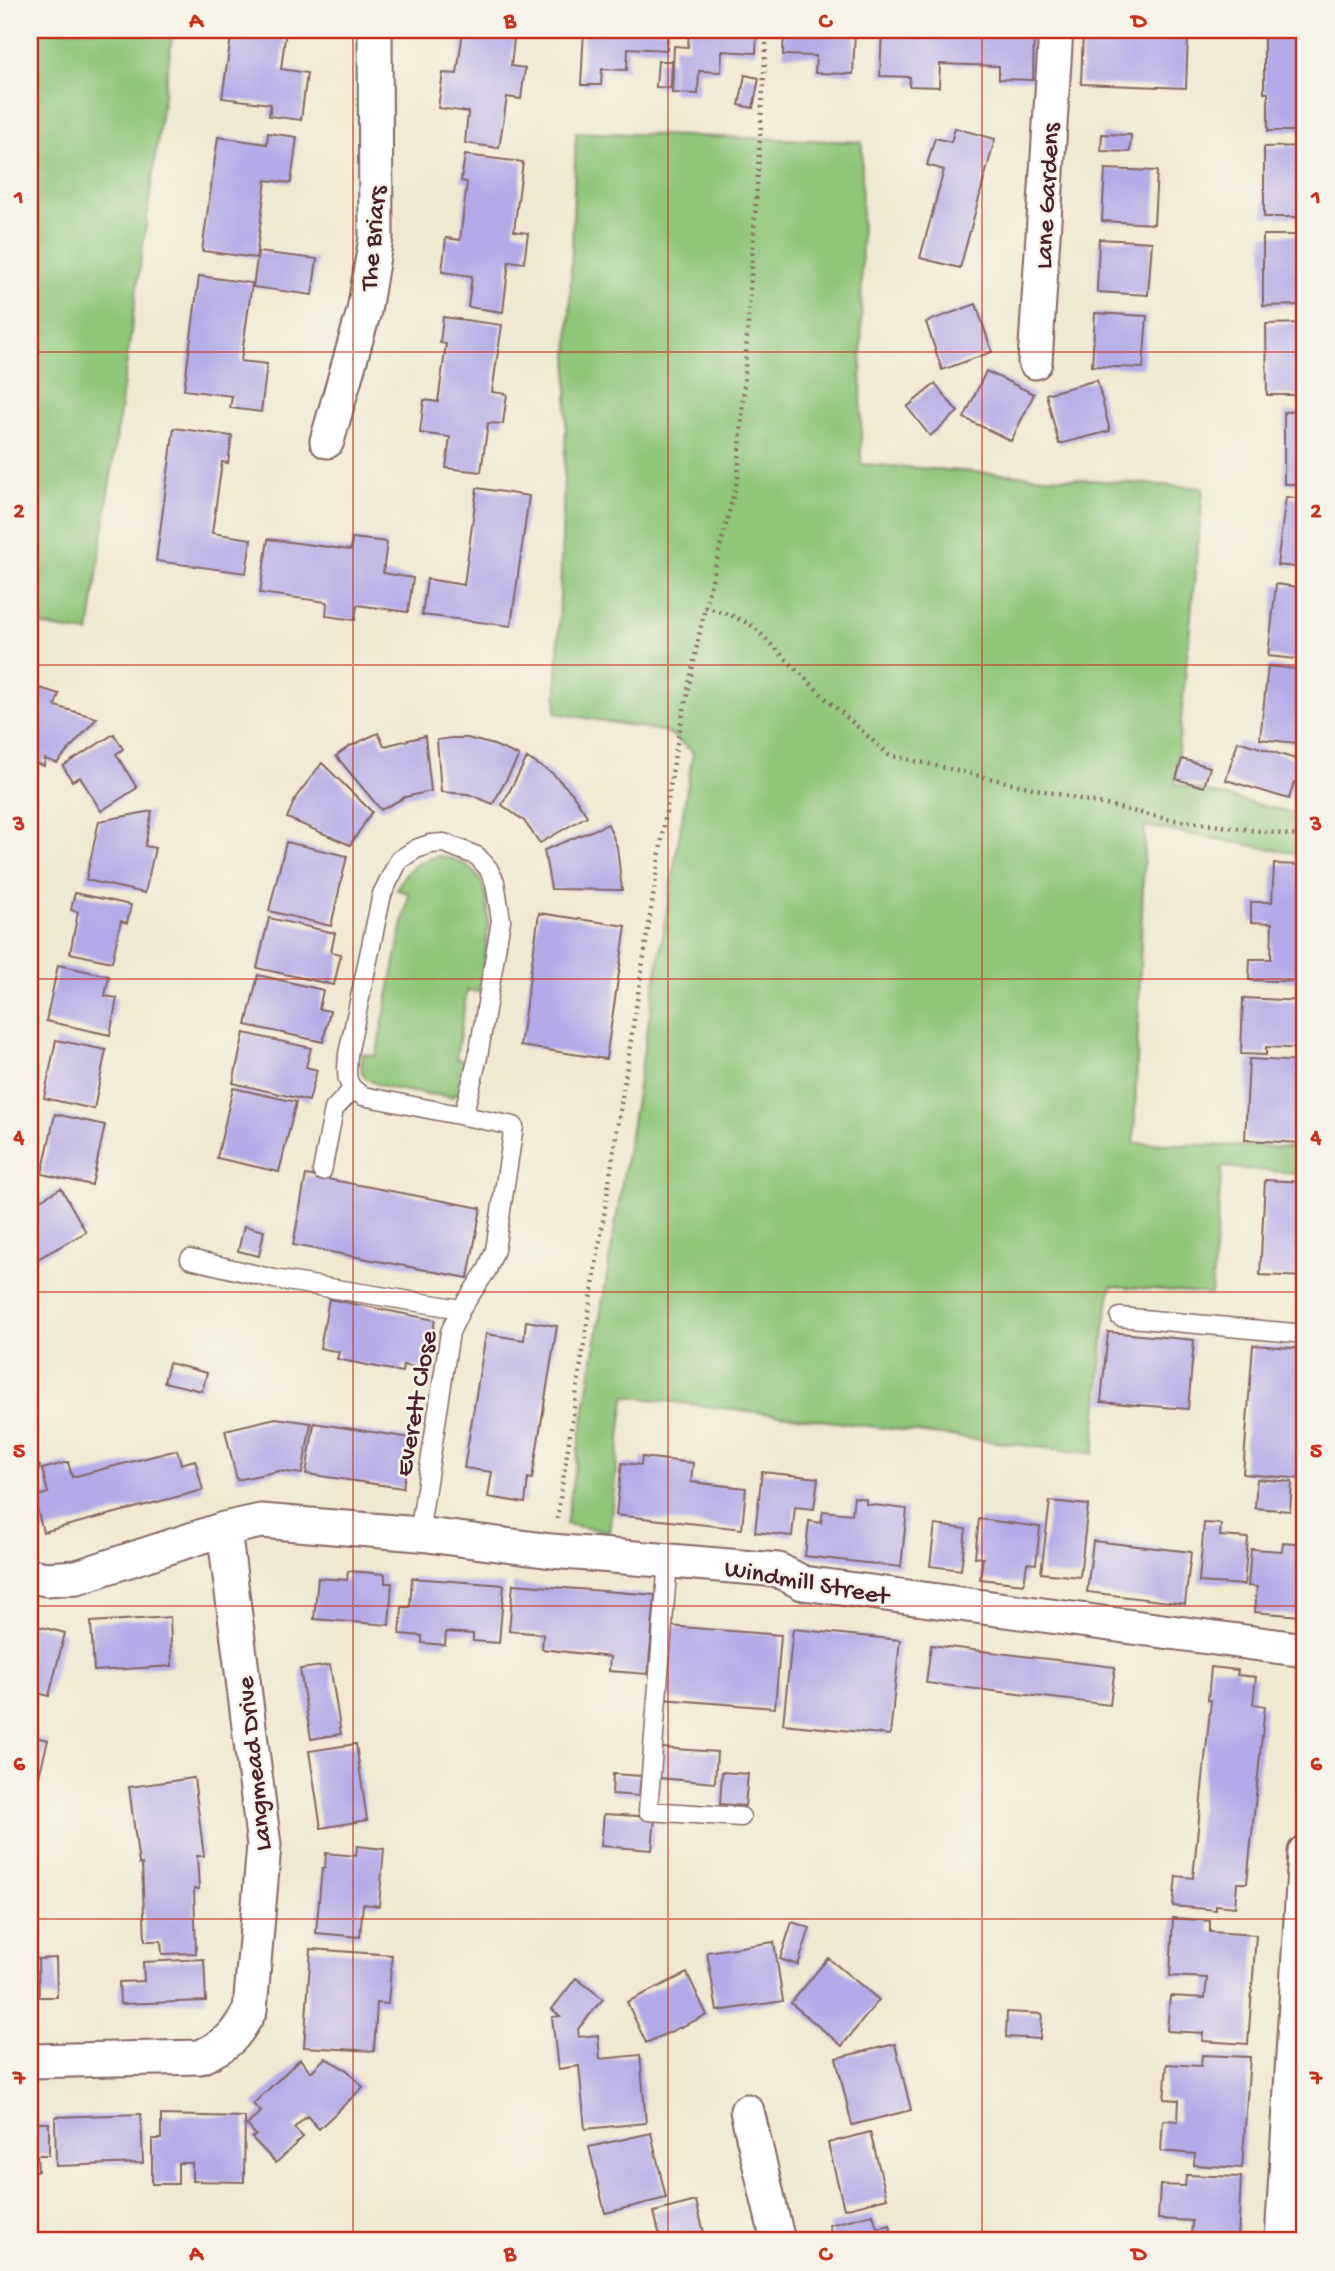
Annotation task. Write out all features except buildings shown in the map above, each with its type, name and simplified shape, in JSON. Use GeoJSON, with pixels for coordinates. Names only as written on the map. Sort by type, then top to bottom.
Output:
{"type":"FeatureCollection","features":[{"type":"Feature","properties":{"kind":"street","name":"The Briars"},"geometry":{"type":"LineString","coordinates":[[327,441],[364,311],[376,238],[375,30]]}},
{"type":"Feature","properties":{"kind":"street","name":"Lane Gardens"},"geometry":{"type":"LineString","coordinates":[[1035,362],[1056,30]]}},
{"type":"Feature","properties":{"kind":"street","name":"Windmill Street"},"geometry":{"type":"LineString","coordinates":[[30,1576],[47,1579],[77,1577],[224,1529],[261,1521],[419,1534],[552,1551],[778,1570],[803,1583],[1305,1650]]}},
{"type":"Feature","properties":{"kind":"street","name":"Langmead Drive"},"geometry":{"type":"LineString","coordinates":[[30,2062],[200,2057],[223,2047],[238,2032],[250,2010],[264,1845],[224,1529]]}},
{"type":"Feature","properties":{"kind":"street"},"geometry":{"type":"LineString","coordinates":[[1282,2241],[1305,1853]]}},
{"type":"Feature","properties":{"kind":"street"},"geometry":{"type":"LineString","coordinates":[[747,2111],[778,2241]]}},
{"type":"Feature","properties":{"kind":"lane"},"geometry":{"type":"LineString","coordinates":[[444,843],[477,856],[488,868],[495,882],[501,920],[478,1057],[463,1116],[363,1096],[352,1090],[347,1078],[348,1054],[382,894],[399,860],[423,846],[444,843]]}},
{"type":"Feature","properties":{"kind":"lane"},"geometry":{"type":"LineString","coordinates":[[322,1171],[334,1109],[352,1090]]}},
{"type":"Feature","properties":{"kind":"lane","name":"Everett Close"},"geometry":{"type":"LineString","coordinates":[[419,1534],[450,1332],[461,1309],[480,1284],[495,1250],[514,1126],[463,1116]]}},
{"type":"Feature","properties":{"kind":"lane"},"geometry":{"type":"LineString","coordinates":[[190,1259],[274,1279],[461,1309]]}},
{"type":"Feature","properties":{"kind":"lane"},"geometry":{"type":"LineString","coordinates":[[1120,1317],[1305,1334]]}},
{"type":"Feature","properties":{"kind":"lane"},"geometry":{"type":"LineString","coordinates":[[668,1561],[648,1811],[741,1817]]}},
{"type":"Feature","properties":{"kind":"path"},"geometry":{"type":"LineString","coordinates":[[552,1551],[676,748],[705,607],[738,477],[767,30]]}},
{"type":"Feature","properties":{"kind":"path"},"geometry":{"type":"LineString","coordinates":[[705,607],[731,615],[753,626],[825,698],[888,755],[1167,820],[1305,837]]}},
{"type":"Feature","properties":{"kind":"green space"},"geometry":{"type":"Polygon","coordinates":[[[30,30],[173,30],[89,633],[30,624],[30,30]]]}},
{"type":"Feature","properties":{"kind":"green space"},"geometry":{"type":"Polygon","coordinates":[[[576,132],[862,142],[861,464],[1203,488],[1175,784],[1305,816],[1305,855],[1145,826],[1134,1143],[1305,1148],[1305,1174],[1222,1167],[1211,1294],[1111,1286],[1104,1329],[1094,1454],[625,1396],[609,1532],[566,1524],[693,752],[667,732],[556,713],[576,132]]]}},
{"type":"Feature","properties":{"kind":"green space"},"geometry":{"type":"Polygon","coordinates":[[[439,856],[461,862],[476,874],[484,890],[488,909],[488,930],[479,992],[467,990],[456,1059],[468,1061],[466,1077],[463,1086],[452,1097],[379,1085],[364,1076],[361,1068],[363,1054],[376,1056],[409,893],[397,890],[408,871],[425,860],[439,856]]]}}]}
